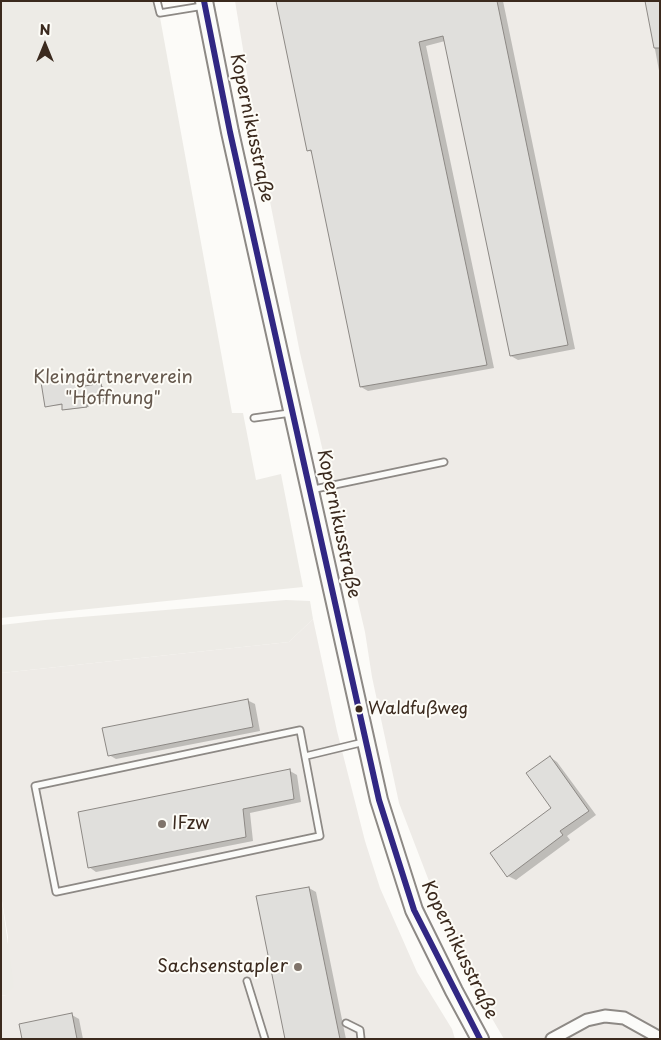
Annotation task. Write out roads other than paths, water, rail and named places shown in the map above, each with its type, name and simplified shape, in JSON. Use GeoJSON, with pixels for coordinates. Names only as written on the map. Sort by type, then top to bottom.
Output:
{"type":"FeatureCollection","features":[{"type":"Feature","properties":{"kind":"street","name":"Kopernikusstraße"},"geometry":{"type":"LineString","coordinates":[[204,4],[379,800],[414,910],[480,1039]]}},
{"type":"Feature","properties":{"kind":"street"},"geometry":{"type":"LineString","coordinates":[[552,1039],[587,1020],[605,1016],[624,1018],[660,1038]]}},
{"type":"Feature","properties":{"kind":"lane"},"geometry":{"type":"LineString","coordinates":[[157,1],[160,13],[204,4]]}},
{"type":"Feature","properties":{"kind":"lane"},"geometry":{"type":"LineString","coordinates":[[254,418],[293,413]]}},
{"type":"Feature","properties":{"kind":"lane"},"geometry":{"type":"LineString","coordinates":[[310,490],[444,462]]}},
{"type":"Feature","properties":{"kind":"lane"},"geometry":{"type":"LineString","coordinates":[[300,730],[306,756],[320,836],[56,892],[35,786],[300,730]]}},
{"type":"Feature","properties":{"kind":"lane"},"geometry":{"type":"LineString","coordinates":[[306,756],[366,741]]}},
{"type":"Feature","properties":{"kind":"lane"},"geometry":{"type":"LineString","coordinates":[[247,982],[265,1039]]}},
{"type":"Feature","properties":{"kind":"lane"},"geometry":{"type":"LineString","coordinates":[[346,1023],[360,1030],[361,1039]]}},
{"type":"Feature","properties":{"kind":"place","name":"Waldfußweg"},"geometry":{"type":"Point","coordinates":[359,709]}},
{"type":"Feature","properties":{"kind":"place","name":"IFzw"},"geometry":{"type":"Point","coordinates":[162,824]}},
{"type":"Feature","properties":{"kind":"place","name":"Sachsenstapler"},"geometry":{"type":"Point","coordinates":[298,967]}},
{"type":"Feature","properties":{"kind":"park label","name":"Kleingärtnerverein \"Hoffnung\""},"geometry":{"type":"Point","coordinates":[113,388]}}]}
